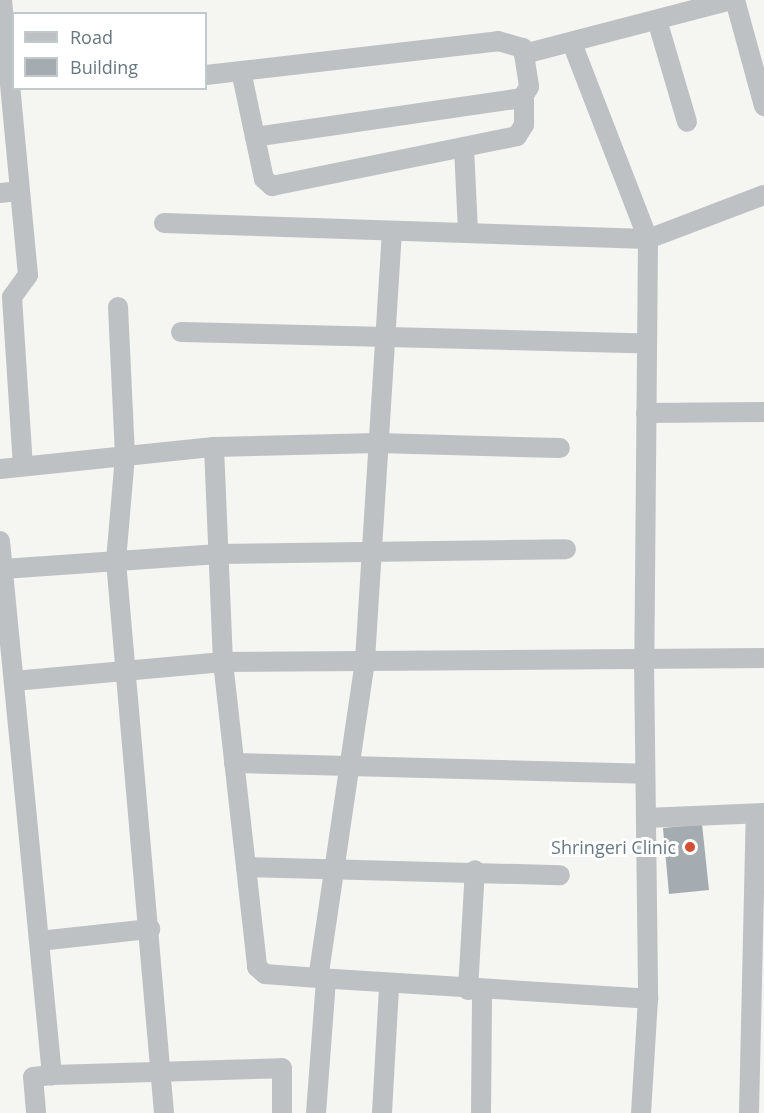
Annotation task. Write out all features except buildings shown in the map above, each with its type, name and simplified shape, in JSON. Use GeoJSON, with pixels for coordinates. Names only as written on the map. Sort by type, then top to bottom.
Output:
{"type":"FeatureCollection","features":[{"type":"Feature","properties":{"kind":"street"},"geometry":{"type":"LineString","coordinates":[[2,0],[8,86],[28,275],[10,288],[23,466]]}},
{"type":"Feature","properties":{"kind":"street"},"geometry":{"type":"LineString","coordinates":[[525,54],[733,0],[764,106]]}},
{"type":"Feature","properties":{"kind":"street"},"geometry":{"type":"LineString","coordinates":[[657,21],[687,122]]}},
{"type":"Feature","properties":{"kind":"street"},"geometry":{"type":"LineString","coordinates":[[207,75],[498,41],[517,43],[525,54],[529,87],[524,97],[523,131],[464,147],[272,186],[264,179],[241,71]]}},
{"type":"Feature","properties":{"kind":"street"},"geometry":{"type":"LineString","coordinates":[[572,43],[648,239],[644,659],[648,999],[641,1113]]}},
{"type":"Feature","properties":{"kind":"street"},"geometry":{"type":"LineString","coordinates":[[255,137],[524,97]]}},
{"type":"Feature","properties":{"kind":"street"},"geometry":{"type":"LineString","coordinates":[[464,147],[468,233]]}},
{"type":"Feature","properties":{"kind":"street"},"geometry":{"type":"LineString","coordinates":[[0,193],[20,191]]}},
{"type":"Feature","properties":{"kind":"street"},"geometry":{"type":"LineString","coordinates":[[164,223],[648,239],[764,195]]}},
{"type":"Feature","properties":{"kind":"street"},"geometry":{"type":"LineString","coordinates":[[316,1113],[322,979],[335,868],[365,661],[392,231]]}},
{"type":"Feature","properties":{"kind":"street"},"geometry":{"type":"LineString","coordinates":[[118,308],[124,456],[116,561],[129,670],[164,1113]]}},
{"type":"Feature","properties":{"kind":"street"},"geometry":{"type":"LineString","coordinates":[[181,332],[647,342]]}},
{"type":"Feature","properties":{"kind":"street"},"geometry":{"type":"LineString","coordinates":[[646,413],[764,412]]}},
{"type":"Feature","properties":{"kind":"street"},"geometry":{"type":"LineString","coordinates":[[0,469],[214,447],[378,443],[560,448]]}},
{"type":"Feature","properties":{"kind":"street"},"geometry":{"type":"LineString","coordinates":[[214,447],[223,662],[260,972],[389,986],[648,999]]}},
{"type":"Feature","properties":{"kind":"street"},"geometry":{"type":"LineString","coordinates":[[0,541],[52,1075]]}},
{"type":"Feature","properties":{"kind":"street"},"geometry":{"type":"LineString","coordinates":[[3,569],[218,554],[371,554],[566,549]]}},
{"type":"Feature","properties":{"kind":"street"},"geometry":{"type":"LineString","coordinates":[[14,681],[223,662],[764,658]]}},
{"type":"Feature","properties":{"kind":"street"},"geometry":{"type":"LineString","coordinates":[[234,763],[645,774]]}},
{"type":"Feature","properties":{"kind":"street"},"geometry":{"type":"LineString","coordinates":[[646,818],[760,814],[748,1113]]}},
{"type":"Feature","properties":{"kind":"street"},"geometry":{"type":"LineString","coordinates":[[246,867],[476,870],[560,875]]}},
{"type":"Feature","properties":{"kind":"street"},"geometry":{"type":"LineString","coordinates":[[476,870],[475,991],[482,1113]]}},
{"type":"Feature","properties":{"kind":"street"},"geometry":{"type":"LineString","coordinates":[[39,941],[150,929]]}},
{"type":"Feature","properties":{"kind":"street"},"geometry":{"type":"LineString","coordinates":[[382,1113],[389,986]]}},
{"type":"Feature","properties":{"kind":"street"},"geometry":{"type":"LineString","coordinates":[[36,1113],[33,1077],[161,1070],[282,1068],[282,1113],[292,1113]]}},
{"type":"Feature","properties":{"kind":"place","name":"Shringeri Clinic"},"geometry":{"type":"Point","coordinates":[690,847]}}]}
